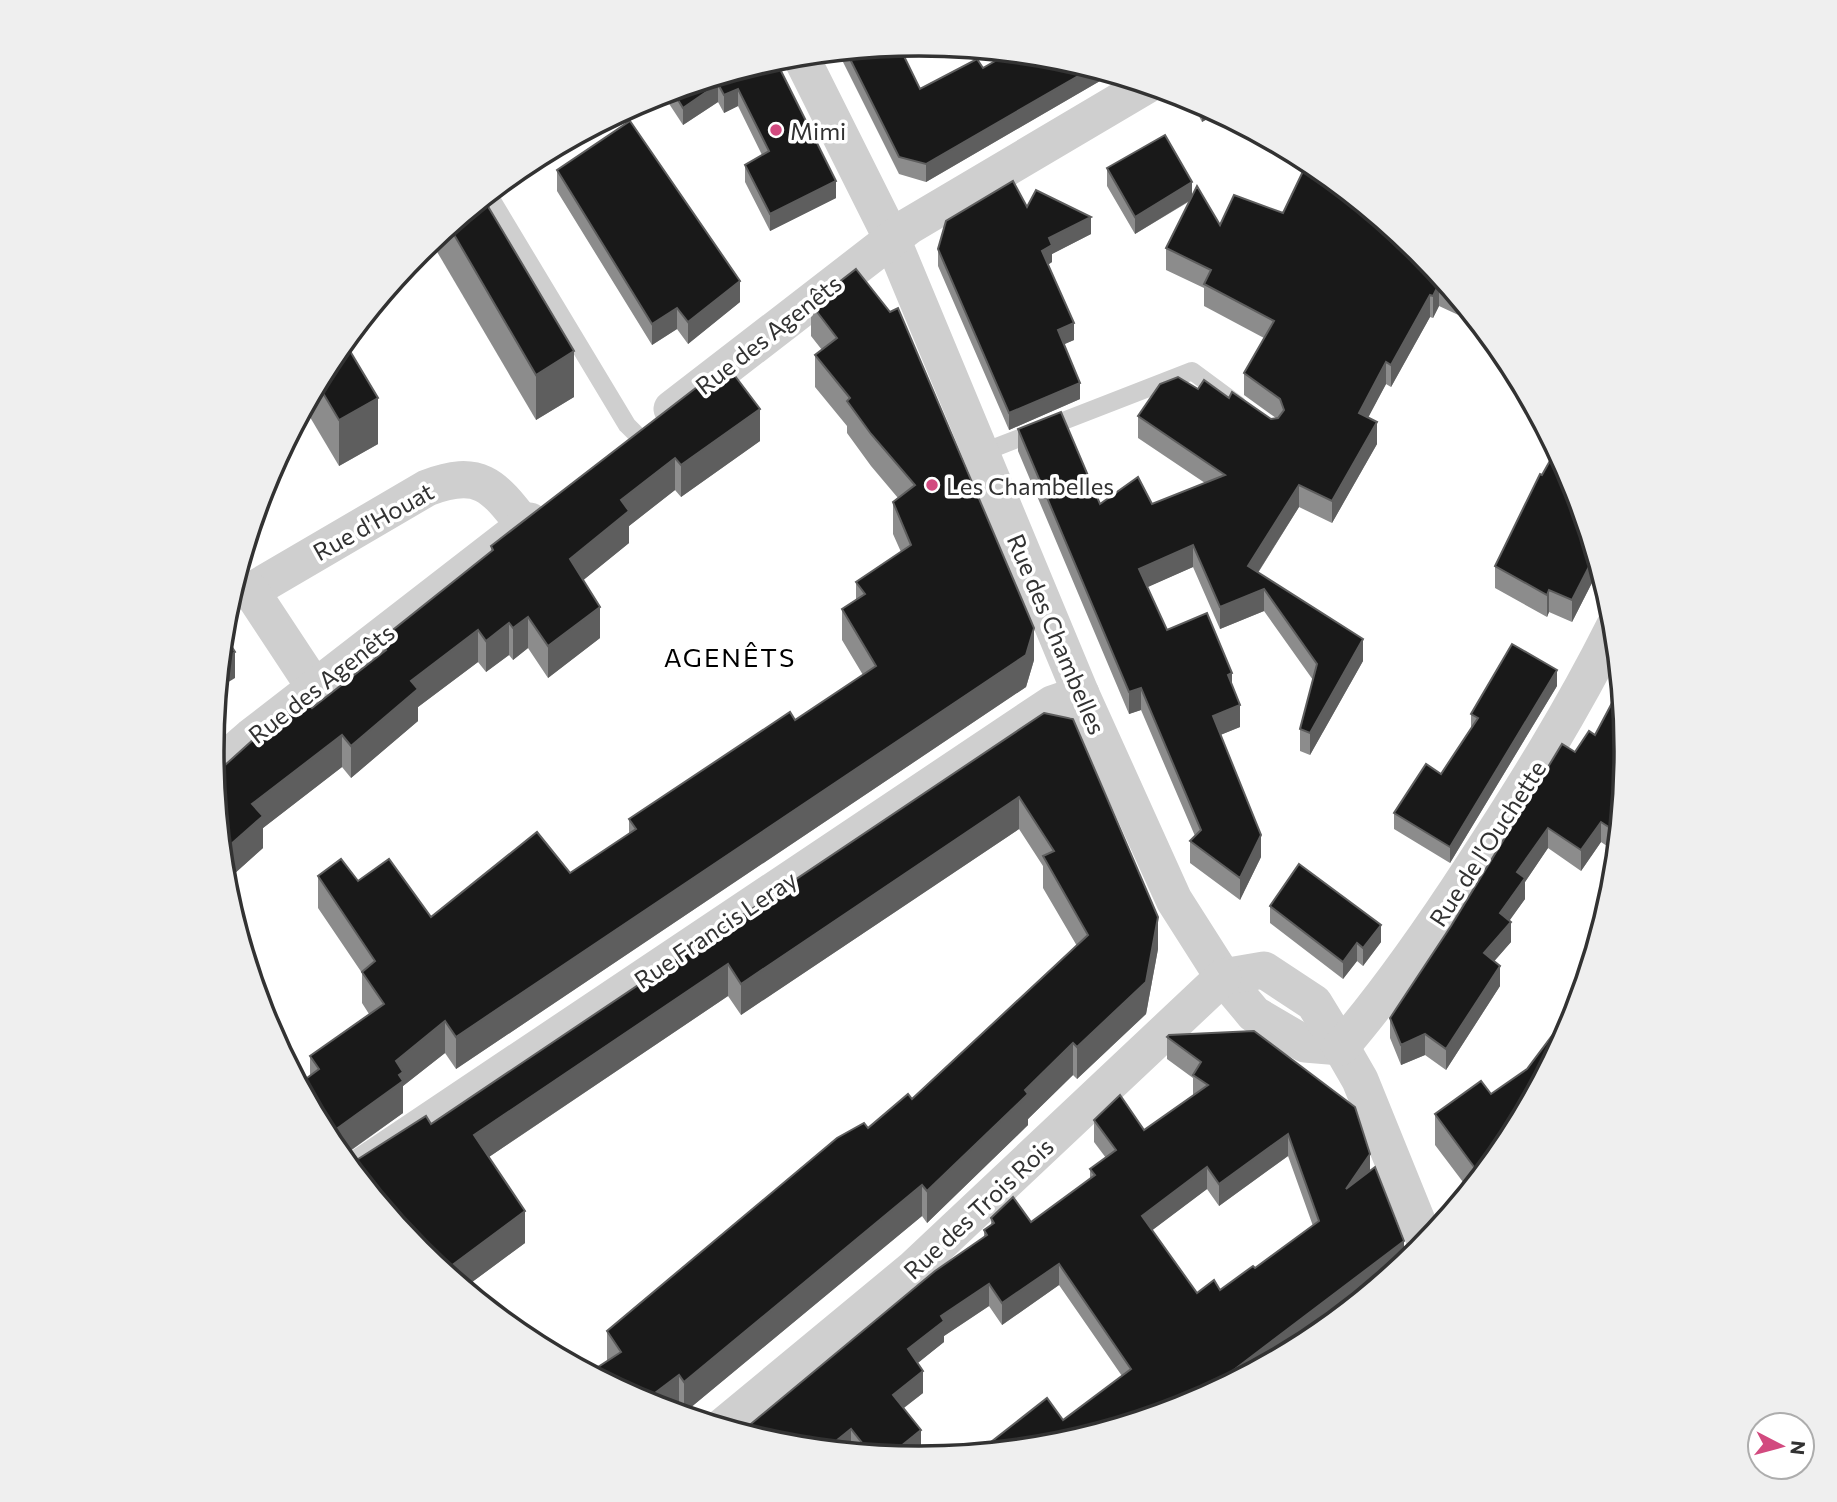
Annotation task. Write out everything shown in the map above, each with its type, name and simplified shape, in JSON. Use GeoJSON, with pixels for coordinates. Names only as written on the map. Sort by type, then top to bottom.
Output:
{"type":"FeatureCollection","features":[{"type":"Feature","properties":{"kind":"street","name":"Rue des Chambelles"},"geometry":{"type":"LineString","coordinates":[[805,66],[892,239],[1081,694],[1174,900],[1223,977]]}},
{"type":"Feature","properties":{"kind":"street","name":"Rue des Agenêts"},"geometry":{"type":"LineString","coordinates":[[607,460],[920,219],[1136,91]]}},
{"type":"Feature","properties":{"kind":"street","name":"Rue d'Houat"},"geometry":{"type":"LineString","coordinates":[[243,591],[427,488],[451,479],[473,479],[489,485],[524,525]]}},
{"type":"Feature","properties":{"kind":"street","name":"Rue des Agenêts"},"geometry":{"type":"LineString","coordinates":[[224,762],[555,500]]}},
{"type":"Feature","properties":{"kind":"street","name":"Rue d'Houat"},"geometry":{"type":"LineString","coordinates":[[242,591],[315,688]]}},
{"type":"Feature","properties":{"kind":"street","name":"Rue de l'Ouchette"},"geometry":{"type":"LineString","coordinates":[[1341,1047],[1419,947],[1527,784],[1579,698],[1605,645]]}},
{"type":"Feature","properties":{"kind":"street","name":"Rue Francis Leray"},"geometry":{"type":"LineString","coordinates":[[362,1166],[1052,704],[1081,694]]}},
{"type":"Feature","properties":{"kind":"street"},"geometry":{"type":"LineString","coordinates":[[1223,977],[1264,970],[1314,1003],[1360,1080],[1421,1230]]}},
{"type":"Feature","properties":{"kind":"street","name":"Rue des Trois Rois"},"geometry":{"type":"LineString","coordinates":[[731,1420],[914,1268],[1223,977]]}},
{"type":"Feature","properties":{"kind":"lane"},"geometry":{"type":"LineString","coordinates":[[493,202],[627,425],[638,436]]}},
{"type":"Feature","properties":{"kind":"lane"},"geometry":{"type":"LineString","coordinates":[[981,453],[1192,371],[1252,416]]}},
{"type":"Feature","properties":{"kind":"building"},"geometry":{"type":"Polygon","coordinates":[[[904,56],[920,89],[977,59],[983,68],[996,61],[1079,75],[926,164],[899,157],[850,60],[904,56]]]}},
{"type":"Feature","properties":{"kind":"building"},"geometry":{"type":"Polygon","coordinates":[[[780,70],[836,181],[770,214],[745,165],[769,151],[738,89],[724,95],[719,86],[780,70]]]}},
{"type":"Feature","properties":{"kind":"building"},"geometry":{"type":"Polygon","coordinates":[[[712,88],[683,108],[678,100],[712,88]]]}},
{"type":"Feature","properties":{"kind":"building"},"geometry":{"type":"Polygon","coordinates":[[[630,121],[740,281],[688,322],[677,308],[652,324],[557,170],[630,121]]]}},
{"type":"Feature","properties":{"kind":"building"},"geometry":{"type":"Polygon","coordinates":[[[1165,135],[1192,182],[1135,217],[1107,168],[1165,135]]]}},
{"type":"Feature","properties":{"kind":"building"},"geometry":{"type":"Polygon","coordinates":[[[1303,172],[1377,228],[1437,288],[1433,296],[1430,295],[1391,365],[1386,362],[1359,413],[1377,422],[1332,501],[1299,485],[1248,566],[1363,639],[1310,733],[1300,729],[1317,664],[1264,589],[1220,607],[1193,545],[1139,569],[1167,630],[1207,613],[1232,673],[1228,675],[1240,705],[1213,716],[1261,835],[1240,878],[1190,841],[1201,830],[1141,688],[1129,692],[1018,429],[1061,412],[1100,504],[1138,477],[1152,504],[1225,475],[1138,416],[1160,384],[1178,377],[1198,389],[1204,380],[1229,398],[1232,392],[1271,419],[1278,418],[1284,410],[1280,399],[1244,373],[1274,321],[1204,284],[1211,270],[1166,248],[1197,186],[1220,225],[1234,195],[1283,213],[1303,172]]]}},
{"type":"Feature","properties":{"kind":"building"},"geometry":{"type":"Polygon","coordinates":[[[1013,181],[1027,207],[1036,190],[1091,217],[1049,238],[1052,245],[1042,251],[1074,323],[1058,330],[1080,383],[1009,413],[938,249],[946,221],[1013,181]]]}},
{"type":"Feature","properties":{"kind":"building"},"geometry":{"type":"Polygon","coordinates":[[[488,206],[574,351],[536,375],[454,234],[488,206]]]}},
{"type":"Feature","properties":{"kind":"building"},"geometry":{"type":"Polygon","coordinates":[[[856,269],[890,312],[898,308],[1034,628],[1026,655],[456,1037],[445,1021],[396,1061],[403,1072],[399,1075],[403,1081],[336,1129],[306,1079],[319,1069],[310,1056],[384,1004],[362,972],[375,961],[318,876],[341,859],[358,881],[389,859],[431,917],[537,832],[570,873],[636,829],[629,819],[790,712],[795,720],[876,666],[842,609],[865,594],[856,582],[911,545],[893,502],[915,485],[871,434],[847,401],[850,398],[815,355],[837,338],[811,304],[856,269]]]}},
{"type":"Feature","properties":{"kind":"building"},"geometry":{"type":"Polygon","coordinates":[[[350,352],[378,398],[339,420],[323,393],[350,352]]]}},
{"type":"Feature","properties":{"kind":"building"},"geometry":{"type":"Polygon","coordinates":[[[729,368],[760,409],[681,465],[675,458],[621,500],[629,511],[570,559],[600,607],[548,646],[528,617],[513,628],[509,623],[486,641],[478,630],[411,681],[418,689],[351,746],[342,735],[252,804],[263,816],[230,845],[224,766],[264,730],[305,699],[312,708],[386,650],[379,641],[493,550],[491,546],[710,377],[712,381],[729,368]]]}},
{"type":"Feature","properties":{"kind":"building"},"geometry":{"type":"Polygon","coordinates":[[[1550,461],[1577,528],[1589,567],[1572,600],[1549,590],[1547,595],[1495,566],[1540,474],[1542,475],[1550,461]]]}},
{"type":"Feature","properties":{"kind":"building"},"geometry":{"type":"Polygon","coordinates":[[[1512,644],[1557,670],[1450,847],[1394,813],[1426,764],[1441,774],[1478,718],[1471,714],[1512,644]]]}},
{"type":"Feature","properties":{"kind":"building"},"geometry":{"type":"Polygon","coordinates":[[[1612,703],[1614,751],[1609,827],[1601,822],[1581,850],[1548,828],[1517,872],[1525,878],[1500,913],[1511,922],[1484,953],[1500,966],[1446,1049],[1425,1034],[1401,1045],[1390,1018],[1451,926],[1562,744],[1575,752],[1589,731],[1595,735],[1612,703]]]}},
{"type":"Feature","properties":{"kind":"building"},"geometry":{"type":"Polygon","coordinates":[[[1044,713],[1073,719],[1158,917],[1146,982],[1077,1047],[1073,1043],[1025,1090],[1028,1094],[927,1191],[922,1185],[684,1382],[679,1375],[654,1394],[598,1367],[621,1352],[607,1331],[837,1138],[864,1123],[868,1128],[908,1094],[912,1099],[1088,935],[1043,856],[1054,851],[1019,797],[741,984],[728,964],[474,1135],[525,1211],[451,1266],[396,1209],[357,1160],[426,1116],[431,1124],[1044,713]]]}},
{"type":"Feature","properties":{"kind":"building"},"geometry":{"type":"Polygon","coordinates":[[[1299,864],[1381,925],[1363,948],[1357,943],[1343,962],[1270,906],[1299,864]]]}},
{"type":"Feature","properties":{"kind":"building"},"geometry":{"type":"Polygon","coordinates":[[[1254,1031],[1355,1107],[1370,1154],[1346,1189],[1375,1167],[1404,1241],[1234,1370],[1184,1393],[1098,1422],[1054,1433],[991,1442],[1047,1398],[1063,1420],[1131,1369],[1059,1264],[1002,1303],[989,1284],[941,1316],[944,1321],[908,1349],[923,1371],[893,1395],[921,1430],[902,1446],[863,1444],[851,1429],[836,1441],[750,1425],[935,1271],[987,1235],[984,1230],[994,1223],[991,1218],[1013,1197],[1031,1222],[1095,1175],[1090,1169],[1116,1150],[1094,1120],[1120,1095],[1144,1130],[1208,1085],[1193,1075],[1201,1062],[1167,1037],[1254,1031]],[[1288,1134],[1219,1184],[1207,1167],[1142,1216],[1197,1293],[1214,1280],[1220,1290],[1253,1266],[1255,1268],[1319,1221],[1288,1134]]]}},
{"type":"Feature","properties":{"kind":"building"},"geometry":{"type":"Polygon","coordinates":[[[1553,1034],[1520,1099],[1475,1168],[1435,1114],[1481,1081],[1491,1094],[1527,1069],[1553,1034]]]}},
{"type":"Feature","properties":{"kind":"place","name":"Mimi"},"geometry":{"type":"Point","coordinates":[776,130]}},
{"type":"Feature","properties":{"kind":"place","name":"Les Chambelles"},"geometry":{"type":"Point","coordinates":[932,485]}},
{"type":"Feature","properties":{"kind":"district","name":"AGENÊTS"},"geometry":{"type":"Point","coordinates":[730,656]}}]}
